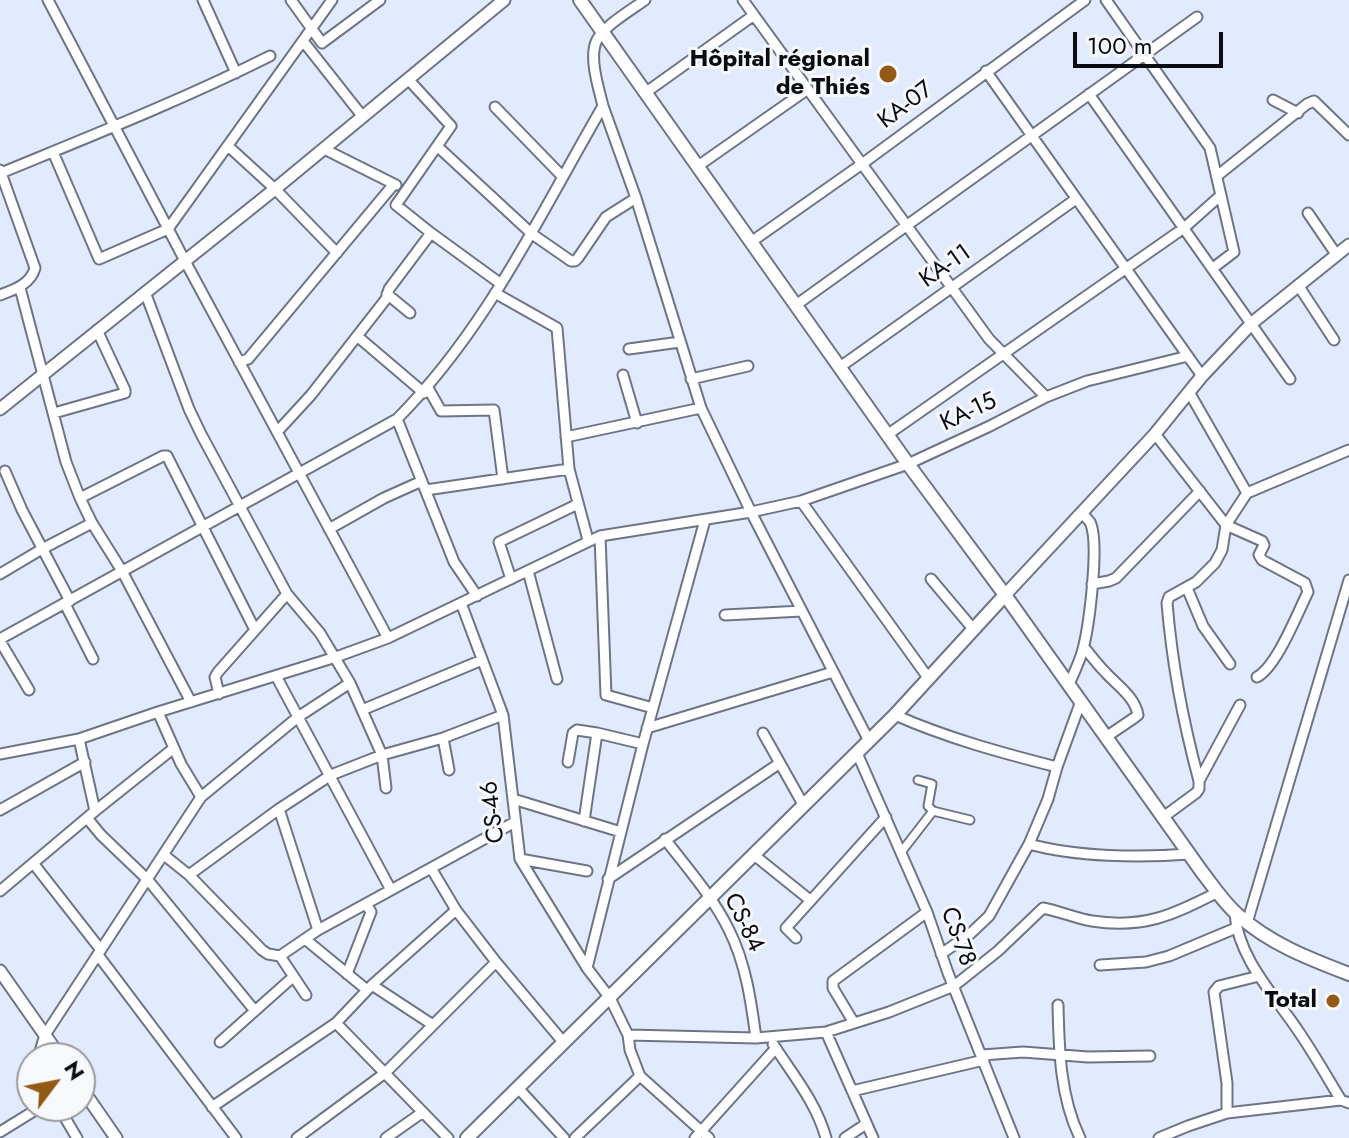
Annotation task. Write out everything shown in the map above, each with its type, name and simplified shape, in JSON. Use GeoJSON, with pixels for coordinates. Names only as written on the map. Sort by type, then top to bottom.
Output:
{"type":"FeatureCollection","features":[{"type":"Feature","properties":{"kind":"main road"},"geometry":{"type":"LineString","coordinates":[[580,0],[887,435],[1242,926],[1349,974]]}},
{"type":"Feature","properties":{"kind":"main road"},"geometry":{"type":"LineString","coordinates":[[476,1135],[518,1088],[895,715],[1005,595]]}},
{"type":"Feature","properties":{"kind":"street"},"geometry":{"type":"LineString","coordinates":[[48,0],[388,638]]}},
{"type":"Feature","properties":{"kind":"street"},"geometry":{"type":"LineString","coordinates":[[203,0],[236,73]]}},
{"type":"Feature","properties":{"kind":"street"},"geometry":{"type":"LineString","coordinates":[[291,0],[322,43],[380,0]]}},
{"type":"Feature","properties":{"kind":"street"},"geometry":{"type":"LineString","coordinates":[[53,152],[99,259],[168,229],[332,0]]}},
{"type":"Feature","properties":{"kind":"street"},"geometry":{"type":"LineString","coordinates":[[0,409],[275,189],[504,0]]}},
{"type":"Feature","properties":{"kind":"street"},"geometry":{"type":"LineString","coordinates":[[645,0],[603,32],[595,43],[596,73],[603,106],[636,198],[701,408],[869,741]]}},
{"type":"Feature","properties":{"kind":"street"},"geometry":{"type":"LineString","coordinates":[[743,0],[989,339],[1046,397]]}},
{"type":"Feature","properties":{"kind":"street","name":"KA-07"},"geometry":{"type":"LineString","coordinates":[[751,242],[1085,0]]}},
{"type":"Feature","properties":{"kind":"street"},"geometry":{"type":"LineString","coordinates":[[1106,0],[1210,148],[1234,252],[1213,268]]}},
{"type":"Feature","properties":{"kind":"street"},"geometry":{"type":"LineString","coordinates":[[645,93],[754,15]]}},
{"type":"Feature","properties":{"kind":"street"},"geometry":{"type":"LineString","coordinates":[[796,305],[1197,17]]}},
{"type":"Feature","properties":{"kind":"street"},"geometry":{"type":"LineString","coordinates":[[303,41],[363,117]]}},
{"type":"Feature","properties":{"kind":"street"},"geometry":{"type":"LineString","coordinates":[[0,295],[20,288],[34,275],[35,268],[1,175],[270,56]]}},
{"type":"Feature","properties":{"kind":"street"},"geometry":{"type":"LineString","coordinates":[[986,71],[1202,376]]}},
{"type":"Feature","properties":{"kind":"street"},"geometry":{"type":"LineString","coordinates":[[408,79],[451,126],[396,205],[498,289],[557,328],[569,469],[588,540]]}},
{"type":"Feature","properties":{"kind":"street"},"geometry":{"type":"LineString","coordinates":[[698,166],[808,89]]}},
{"type":"Feature","properties":{"kind":"street"},"geometry":{"type":"LineString","coordinates":[[1089,94],[1290,379]]}},
{"type":"Feature","properties":{"kind":"street"},"geometry":{"type":"LineString","coordinates":[[1273,100],[1298,113]]}},
{"type":"Feature","properties":{"kind":"street"},"geometry":{"type":"LineString","coordinates":[[1217,176],[1314,101],[1349,135]]}},
{"type":"Feature","properties":{"kind":"street"},"geometry":{"type":"LineString","coordinates":[[29,690],[0,640],[397,419],[426,390],[460,347],[498,289],[603,106]]}},
{"type":"Feature","properties":{"kind":"street"},"geometry":{"type":"LineString","coordinates":[[495,107],[562,176]]}},
{"type":"Feature","properties":{"kind":"street"},"geometry":{"type":"LineString","coordinates":[[228,146],[337,253]]}},
{"type":"Feature","properties":{"kind":"street"},"geometry":{"type":"LineString","coordinates":[[437,146],[532,234],[571,261],[575,261],[606,217],[636,198]]}},
{"type":"Feature","properties":{"kind":"street"},"geometry":{"type":"LineString","coordinates":[[324,149],[406,190]]}},
{"type":"Feature","properties":{"kind":"street"},"geometry":{"type":"LineString","coordinates":[[239,362],[248,359],[394,184]]}},
{"type":"Feature","properties":{"kind":"street"},"geometry":{"type":"LineString","coordinates":[[887,435],[1184,228],[1221,195]]}},
{"type":"Feature","properties":{"kind":"street","name":"KA-11"},"geometry":{"type":"LineString","coordinates":[[840,367],[1076,199]]}},
{"type":"Feature","properties":{"kind":"street"},"geometry":{"type":"LineString","coordinates":[[1308,213],[1336,254]]}},
{"type":"Feature","properties":{"kind":"street"},"geometry":{"type":"LineString","coordinates":[[277,432],[311,395],[386,299],[389,289],[431,233]]}},
{"type":"Feature","properties":{"kind":"street"},"geometry":{"type":"LineString","coordinates":[[1005,595],[1155,434],[1202,376],[1252,323],[1349,245]]}},
{"type":"Feature","properties":{"kind":"street"},"geometry":{"type":"LineString","coordinates":[[1298,285],[1334,340]]}},
{"type":"Feature","properties":{"kind":"street"},"geometry":{"type":"LineString","coordinates":[[20,288],[66,462],[80,498],[191,702]]}},
{"type":"Feature","properties":{"kind":"street"},"geometry":{"type":"LineString","coordinates":[[145,292],[189,409],[239,507],[287,594],[309,618],[350,683],[382,755],[386,788]]}},
{"type":"Feature","properties":{"kind":"street"},"geometry":{"type":"LineString","coordinates":[[387,294],[410,313]]}},
{"type":"Feature","properties":{"kind":"street"},"geometry":{"type":"LineString","coordinates":[[54,413],[125,393],[97,330]]}},
{"type":"Feature","properties":{"kind":"street"},"geometry":{"type":"LineString","coordinates":[[357,336],[426,390],[441,411],[494,410],[503,479]]}},
{"type":"Feature","properties":{"kind":"street"},"geometry":{"type":"LineString","coordinates":[[629,349],[680,342]]}},
{"type":"Feature","properties":{"kind":"street","name":"KA-15"},"geometry":{"type":"LineString","coordinates":[[0,754],[79,739],[336,657],[388,638],[588,540],[801,501],[908,464],[1046,397],[1087,381],[1188,356]]}},
{"type":"Feature","properties":{"kind":"street"},"geometry":{"type":"LineString","coordinates":[[691,379],[748,366]]}},
{"type":"Feature","properties":{"kind":"street"},"geometry":{"type":"LineString","coordinates":[[623,375],[637,423]]}},
{"type":"Feature","properties":{"kind":"street"},"geometry":{"type":"LineString","coordinates":[[1189,392],[1247,493]]}},
{"type":"Feature","properties":{"kind":"street"},"geometry":{"type":"LineString","coordinates":[[566,437],[701,408]]}},
{"type":"Feature","properties":{"kind":"street"},"geometry":{"type":"LineString","coordinates":[[397,419],[454,562],[477,596]]}},
{"type":"Feature","properties":{"kind":"street"},"geometry":{"type":"LineString","coordinates":[[1155,434],[1226,525],[1262,541],[1264,545],[1259,555],[1262,560],[1308,587],[1276,656],[1263,674],[1257,677]]}},
{"type":"Feature","properties":{"kind":"street"},"geometry":{"type":"LineString","coordinates":[[1162,818],[1199,789],[1171,644],[1169,597],[1196,582],[1215,563],[1222,550],[1226,525],[1247,493],[1349,450]]}},
{"type":"Feature","properties":{"kind":"street"},"geometry":{"type":"LineString","coordinates":[[80,498],[167,456],[255,630]]}},
{"type":"Feature","properties":{"kind":"street"},"geometry":{"type":"LineString","coordinates":[[329,529],[384,498],[424,486],[569,469]]}},
{"type":"Feature","properties":{"kind":"street"},"geometry":{"type":"LineString","coordinates":[[5,471],[93,659]]}},
{"type":"Feature","properties":{"kind":"street"},"geometry":{"type":"LineString","coordinates":[[1092,584],[1116,578],[1200,491]]}},
{"type":"Feature","properties":{"kind":"street"},"geometry":{"type":"LineString","coordinates":[[801,501],[929,679]]}},
{"type":"Feature","properties":{"kind":"street"},"geometry":{"type":"LineString","coordinates":[[511,579],[499,542],[578,504]]}},
{"type":"Feature","properties":{"kind":"street"},"geometry":{"type":"LineString","coordinates":[[1069,684],[1084,647],[1091,607],[1091,524],[1082,512]]}},
{"type":"Feature","properties":{"kind":"street"},"geometry":{"type":"LineString","coordinates":[[587,968],[647,728],[705,520]]}},
{"type":"Feature","properties":{"kind":"street"},"geometry":{"type":"LineString","coordinates":[[0,574],[92,523]]}},
{"type":"Feature","properties":{"kind":"street"},"geometry":{"type":"LineString","coordinates":[[600,536],[606,695],[653,708]]}},
{"type":"Feature","properties":{"kind":"street"},"geometry":{"type":"LineString","coordinates":[[528,571],[557,679]]}},
{"type":"Feature","properties":{"kind":"street"},"geometry":{"type":"LineString","coordinates":[[931,579],[974,630]]}},
{"type":"Feature","properties":{"kind":"street"},"geometry":{"type":"LineString","coordinates":[[1159,1138],[1227,1113],[1345,1102],[1259,976],[1242,926],[1349,580]]}},
{"type":"Feature","properties":{"kind":"street"},"geometry":{"type":"LineString","coordinates":[[1187,588],[1203,626],[1230,664]]}},
{"type":"Feature","properties":{"kind":"street"},"geometry":{"type":"LineString","coordinates":[[219,694],[215,682],[218,672],[287,594]]}},
{"type":"Feature","properties":{"kind":"street","name":"CS-46"},"geometry":{"type":"LineString","coordinates":[[461,603],[503,715],[520,859],[587,968],[610,998],[628,1035],[640,1076]]}},
{"type":"Feature","properties":{"kind":"street"},"geometry":{"type":"LineString","coordinates":[[725,615],[802,611]]}},
{"type":"Feature","properties":{"kind":"street"},"geometry":{"type":"LineString","coordinates":[[1084,647],[1138,710],[1138,715],[1106,737]]}},
{"type":"Feature","properties":{"kind":"street"},"geometry":{"type":"LineString","coordinates":[[362,710],[482,660]]}},
{"type":"Feature","properties":{"kind":"street"},"geometry":{"type":"LineString","coordinates":[[647,728],[833,672]]}},
{"type":"Feature","properties":{"kind":"street"},"geometry":{"type":"LineString","coordinates":[[276,676],[391,890]]}},
{"type":"Feature","properties":{"kind":"street"},"geometry":{"type":"LineString","coordinates":[[43,1042],[201,797],[298,717],[350,683]]}},
{"type":"Feature","properties":{"kind":"street"},"geometry":{"type":"LineString","coordinates":[[941,954],[989,916],[1029,844],[1048,799],[1081,701]]}},
{"type":"Feature","properties":{"kind":"street"},"geometry":{"type":"LineString","coordinates":[[1199,781],[1240,705]]}},
{"type":"Feature","properties":{"kind":"street"},"geometry":{"type":"LineString","coordinates":[[158,712],[181,764],[201,797]]}},
{"type":"Feature","properties":{"kind":"street"},"geometry":{"type":"LineString","coordinates":[[189,875],[331,775],[503,715]]}},
{"type":"Feature","properties":{"kind":"street"},"geometry":{"type":"LineString","coordinates":[[895,715],[958,740],[1057,767]]}},
{"type":"Feature","properties":{"kind":"street"},"geometry":{"type":"LineString","coordinates":[[568,762],[575,731],[643,744]]}},
{"type":"Feature","properties":{"kind":"street"},"geometry":{"type":"LineString","coordinates":[[584,821],[597,733]]}},
{"type":"Feature","properties":{"kind":"street"},"geometry":{"type":"LineString","coordinates":[[763,733],[804,806]]}},
{"type":"Feature","properties":{"kind":"street"},"geometry":{"type":"LineString","coordinates":[[443,738],[449,770]]}},
{"type":"Feature","properties":{"kind":"street"},"geometry":{"type":"LineString","coordinates":[[79,739],[91,814],[101,835],[148,880],[255,1011]]}},
{"type":"Feature","properties":{"kind":"street"},"geometry":{"type":"LineString","coordinates":[[0,891],[174,748]]}},
{"type":"Feature","properties":{"kind":"street","name":"CS-78"},"geometry":{"type":"LineString","coordinates":[[857,753],[927,912],[1014,1138]]}},
{"type":"Feature","properties":{"kind":"street"},"geometry":{"type":"LineString","coordinates":[[0,810],[85,762]]}},
{"type":"Feature","properties":{"kind":"street"},"geometry":{"type":"LineString","coordinates":[[608,879],[780,763]]}},
{"type":"Feature","properties":{"kind":"street"},"geometry":{"type":"LineString","coordinates":[[918,780],[932,784],[928,806],[933,811],[970,820]]}},
{"type":"Feature","properties":{"kind":"street"},"geometry":{"type":"LineString","coordinates":[[513,799],[621,832]]}},
{"type":"Feature","properties":{"kind":"street"},"geometry":{"type":"LineString","coordinates":[[279,809],[318,930]]}},
{"type":"Feature","properties":{"kind":"street"},"geometry":{"type":"LineString","coordinates":[[902,851],[933,811]]}},
{"type":"Feature","properties":{"kind":"street"},"geometry":{"type":"LineString","coordinates":[[796,938],[786,928],[886,817]]}},
{"type":"Feature","properties":{"kind":"street"},"geometry":{"type":"LineString","coordinates":[[164,855],[189,875],[262,950],[280,956],[318,930],[515,822]]}},
{"type":"Feature","properties":{"kind":"street","name":"CS-84"},"geometry":{"type":"LineString","coordinates":[[665,839],[730,930],[747,979],[756,1038]]}},
{"type":"Feature","properties":{"kind":"street"},"geometry":{"type":"LineString","coordinates":[[1029,844],[1076,853],[1189,854]]}},
{"type":"Feature","properties":{"kind":"street"},"geometry":{"type":"LineString","coordinates":[[754,855],[810,900]]}},
{"type":"Feature","properties":{"kind":"street"},"geometry":{"type":"LineString","coordinates":[[520,859],[587,871]]}},
{"type":"Feature","properties":{"kind":"street"},"geometry":{"type":"LineString","coordinates":[[33,863],[236,1138]]}},
{"type":"Feature","properties":{"kind":"street"},"geometry":{"type":"LineString","coordinates":[[431,868],[456,910],[564,1043]]}},
{"type":"Feature","properties":{"kind":"street"},"geometry":{"type":"LineString","coordinates":[[628,1035],[756,1038],[826,1032],[889,1012],[954,986],[998,951],[1043,908],[1089,920],[1131,924],[1178,913],[1218,892]]}},
{"type":"Feature","properties":{"kind":"street"},"geometry":{"type":"LineString","coordinates":[[347,974],[371,912],[366,904]]}},
{"type":"Feature","properties":{"kind":"street"},"geometry":{"type":"LineString","coordinates":[[212,1107],[336,1023],[369,988],[456,910]]}},
{"type":"Feature","properties":{"kind":"street"},"geometry":{"type":"LineString","coordinates":[[854,1023],[833,988],[833,981],[927,912]]}},
{"type":"Feature","properties":{"kind":"street"},"geometry":{"type":"LineString","coordinates":[[1100,965],[1146,962],[1242,926]]}},
{"type":"Feature","properties":{"kind":"street"},"geometry":{"type":"LineString","coordinates":[[305,939],[347,974],[433,1025]]}},
{"type":"Feature","properties":{"kind":"street"},"geometry":{"type":"LineString","coordinates":[[280,956],[306,995]]}},
{"type":"Feature","properties":{"kind":"street"},"geometry":{"type":"LineString","coordinates":[[297,1138],[385,1073],[496,962]]}},
{"type":"Feature","properties":{"kind":"street"},"geometry":{"type":"LineString","coordinates":[[0,971],[5,988],[50,1042]]}},
{"type":"Feature","properties":{"kind":"street"},"geometry":{"type":"LineString","coordinates":[[1227,1113],[1227,1083],[1214,992],[1219,986],[1259,976]]}},
{"type":"Feature","properties":{"kind":"street"},"geometry":{"type":"LineString","coordinates":[[220,1042],[293,977]]}},
{"type":"Feature","properties":{"kind":"street"},"geometry":{"type":"LineString","coordinates":[[1058,1005],[1059,1054],[1065,1092],[1080,1138]]}},
{"type":"Feature","properties":{"kind":"street"},"geometry":{"type":"LineString","coordinates":[[336,1023],[448,1138]]}},
{"type":"Feature","properties":{"kind":"street"},"geometry":{"type":"LineString","coordinates":[[826,1032],[873,1138]]}},
{"type":"Feature","properties":{"kind":"street"},"geometry":{"type":"LineString","coordinates":[[769,1037],[814,1105],[826,1138]]}},
{"type":"Feature","properties":{"kind":"street"},"geometry":{"type":"LineString","coordinates":[[575,1138],[640,1076],[702,1136],[776,1048]]}},
{"type":"Feature","properties":{"kind":"street"},"geometry":{"type":"LineString","coordinates":[[852,1091],[983,1058],[1023,1052],[1088,1057],[1150,1056]]}},
{"type":"Feature","properties":{"kind":"street"},"geometry":{"type":"LineString","coordinates":[[518,1088],[564,1138]]}},
{"type":"Feature","properties":{"kind":"street"},"geometry":{"type":"LineString","coordinates":[[96,1109],[116,1138]]}},
{"type":"Feature","properties":{"kind":"street"},"geometry":{"type":"LineString","coordinates":[[386,1138],[423,1112]]}},
{"type":"Feature","properties":{"kind":"street"},"geometry":{"type":"LineString","coordinates":[[845,1138],[866,1124]]}},
{"type":"Feature","properties":{"kind":"place","name":"Hôpital régional de Thiés"},"geometry":{"type":"Point","coordinates":[888,74]}},
{"type":"Feature","properties":{"kind":"place","name":"Total"},"geometry":{"type":"Point","coordinates":[1333,1001]}}]}
